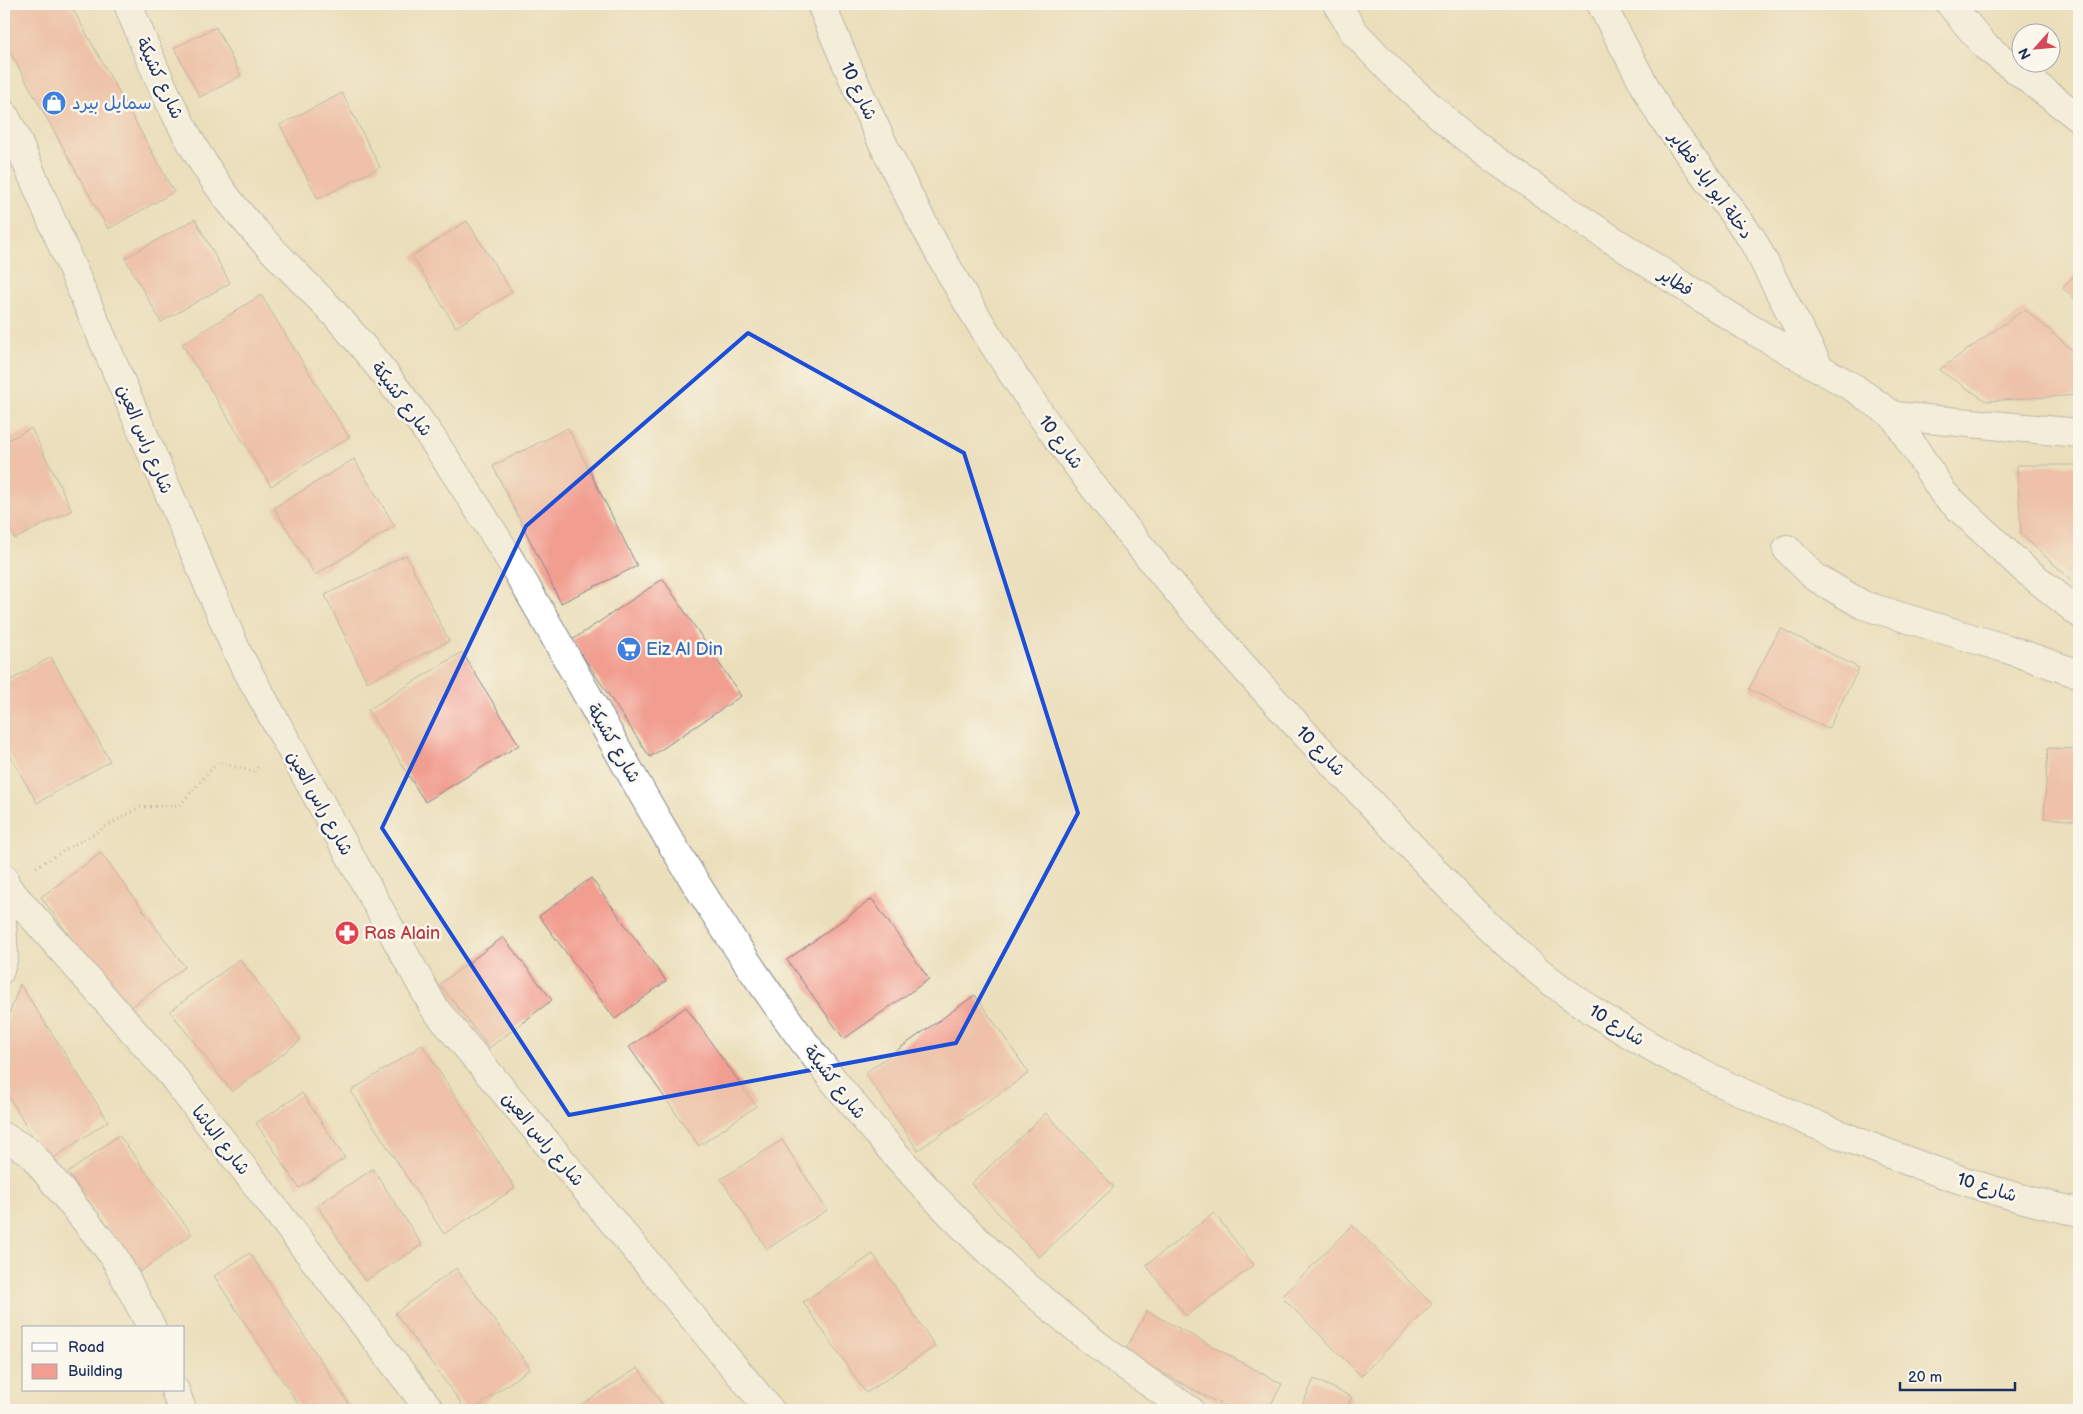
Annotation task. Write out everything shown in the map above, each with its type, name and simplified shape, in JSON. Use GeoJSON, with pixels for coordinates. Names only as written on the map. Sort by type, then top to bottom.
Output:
{"type":"FeatureCollection","features":[{"type":"Feature","properties":{"kind":"street","name":"شارع كشيكة"},"geometry":{"type":"LineString","coordinates":[[128,4],[171,103],[214,179],[257,234],[364,348],[418,418],[532,596],[668,838],[708,903],[739,952],[818,1062],[890,1150],[946,1211],[986,1250],[1091,1341],[1190,1410]]}},
{"type":"Feature","properties":{"kind":"street","name":"شارع 10"},"geometry":{"type":"LineString","coordinates":[[821,4],[889,157],[933,242],[978,320],[1063,446],[1171,585],[1235,659],[1462,900],[1510,946],[1567,994],[1671,1058],[1768,1104],[1879,1150],[2032,1201],[2079,1212]]}},
{"type":"Feature","properties":{"kind":"street","name":"فطاير"},"geometry":{"type":"LineString","coordinates":[[1337,4],[1354,32],[1394,74],[1487,154],[1564,208],[1683,286],[1744,325],[1819,367],[1894,416],[2079,433]]}},
{"type":"Feature","properties":{"kind":"street","name":"دخلة ابو اياد فطاير"},"geometry":{"type":"LineString","coordinates":[[1601,4],[1661,116],[1752,239],[1819,367]]}},
{"type":"Feature","properties":{"kind":"street"},"geometry":{"type":"LineString","coordinates":[[1950,4],[1985,46],[2079,118]]}},
{"type":"Feature","properties":{"kind":"street","name":"شارع راس العين"},"geometry":{"type":"LineString","coordinates":[[4,114],[14,133],[238,654],[435,1009],[770,1410]]}},
{"type":"Feature","properties":{"kind":"street"},"geometry":{"type":"LineString","coordinates":[[1894,416],[1944,494],[2022,567],[2079,613]]}},
{"type":"Feature","properties":{"kind":"street"},"geometry":{"type":"LineString","coordinates":[[1787,549],[1815,577],[1862,605],[2007,649],[2072,672],[2079,672]]}},
{"type":"Feature","properties":{"kind":"street","name":"شارع الباشا"},"geometry":{"type":"LineString","coordinates":[[4,882],[170,1073],[430,1410]]}},
{"type":"Feature","properties":{"kind":"street"},"geometry":{"type":"LineString","coordinates":[[4,1137],[30,1152],[113,1256],[151,1326]]}},
{"type":"Feature","properties":{"kind":"street"},"geometry":{"type":"LineString","coordinates":[[176,1392],[182,1410]]}},
{"type":"Feature","properties":{"kind":"lane"},"geometry":{"type":"LineString","coordinates":[[4,882],[9,957],[4,974]]}},
{"type":"Feature","properties":{"kind":"path"},"geometry":{"type":"LineString","coordinates":[[4,882],[140,807],[180,804],[218,762],[254,772],[282,736]]}},
{"type":"Feature","properties":{"kind":"highlighted area"},"geometry":{"type":"Polygon","coordinates":[[[748,333],[964,453],[1078,813],[956,1043],[569,1115],[382,828],[526,526],[748,333]]]}},
{"type":"Feature","properties":{"kind":"building"},"geometry":{"type":"Polygon","coordinates":[[[14,4],[70,4],[174,192],[108,229],[4,41],[4,10],[14,4]]]}},
{"type":"Feature","properties":{"kind":"building"},"geometry":{"type":"Polygon","coordinates":[[[216,27],[241,76],[200,97],[174,48],[216,27]]]}},
{"type":"Feature","properties":{"kind":"building"},"geometry":{"type":"Polygon","coordinates":[[[342,93],[380,167],[318,199],[280,125],[342,93]]]}},
{"type":"Feature","properties":{"kind":"building"},"geometry":{"type":"Polygon","coordinates":[[[195,219],[230,283],[161,322],[125,258],[195,219]]]}},
{"type":"Feature","properties":{"kind":"building"},"geometry":{"type":"Polygon","coordinates":[[[467,221],[512,292],[456,327],[412,256],[467,221]]]}},
{"type":"Feature","properties":{"kind":"building"},"geometry":{"type":"Polygon","coordinates":[[[2079,270],[2079,303],[2063,288],[2079,270]]]}},
{"type":"Feature","properties":{"kind":"building"},"geometry":{"type":"Polygon","coordinates":[[[261,295],[349,437],[271,486],[182,344],[261,295]]]}},
{"type":"Feature","properties":{"kind":"building"},"geometry":{"type":"Polygon","coordinates":[[[2025,309],[2079,356],[2079,395],[1986,401],[1939,370],[2025,309]]]}},
{"type":"Feature","properties":{"kind":"building"},"geometry":{"type":"Polygon","coordinates":[[[31,428],[72,510],[15,539],[4,516],[4,442],[31,428]]]}},
{"type":"Feature","properties":{"kind":"building"},"geometry":{"type":"Polygon","coordinates":[[[568,428],[637,566],[561,603],[493,466],[568,428]]]}},
{"type":"Feature","properties":{"kind":"building"},"geometry":{"type":"Polygon","coordinates":[[[354,459],[395,526],[315,575],[274,508],[354,459]]]}},
{"type":"Feature","properties":{"kind":"building"},"geometry":{"type":"Polygon","coordinates":[[[2017,465],[2079,465],[2079,587],[2021,534],[2017,465]]]}},
{"type":"Feature","properties":{"kind":"building"},"geometry":{"type":"Polygon","coordinates":[[[406,555],[449,641],[367,682],[325,595],[406,555]]]}},
{"type":"Feature","properties":{"kind":"building"},"geometry":{"type":"Polygon","coordinates":[[[663,579],[741,696],[650,757],[572,640],[663,579]]]}},
{"type":"Feature","properties":{"kind":"building"},"geometry":{"type":"Polygon","coordinates":[[[1780,628],[1859,668],[1828,729],[1749,689],[1780,628]]]}},
{"type":"Feature","properties":{"kind":"building"},"geometry":{"type":"Polygon","coordinates":[[[462,652],[519,745],[425,802],[368,710],[462,652]]]}},
{"type":"Feature","properties":{"kind":"building"},"geometry":{"type":"Polygon","coordinates":[[[51,657],[110,761],[37,803],[4,745],[4,684],[51,657]]]}},
{"type":"Feature","properties":{"kind":"building"},"geometry":{"type":"Polygon","coordinates":[[[2048,748],[2079,749],[2079,821],[2044,818],[2048,748]]]}},
{"type":"Feature","properties":{"kind":"building"},"geometry":{"type":"Polygon","coordinates":[[[101,853],[185,967],[125,1012],[41,897],[101,853]]]}},
{"type":"Feature","properties":{"kind":"building"},"geometry":{"type":"Polygon","coordinates":[[[591,878],[666,981],[615,1019],[539,916],[591,878]]]}},
{"type":"Feature","properties":{"kind":"building"},"geometry":{"type":"Polygon","coordinates":[[[872,899],[929,979],[844,1039],[787,960],[872,899]]]}},
{"type":"Feature","properties":{"kind":"building"},"geometry":{"type":"Polygon","coordinates":[[[503,937],[552,1000],[489,1048],[440,984],[503,937]]]}},
{"type":"Feature","properties":{"kind":"building"},"geometry":{"type":"Polygon","coordinates":[[[240,959],[301,1040],[232,1092],[170,1011],[240,959]]]}},
{"type":"Feature","properties":{"kind":"building"},"geometry":{"type":"Polygon","coordinates":[[[20,984],[108,1121],[48,1162],[4,1089],[4,1029],[20,984]]]}},
{"type":"Feature","properties":{"kind":"building"},"geometry":{"type":"Polygon","coordinates":[[[975,995],[1029,1073],[918,1150],[865,1073],[975,995]]]}},
{"type":"Feature","properties":{"kind":"building"},"geometry":{"type":"Polygon","coordinates":[[[686,1007],[756,1106],[699,1146],[629,1047],[686,1007]]]}},
{"type":"Feature","properties":{"kind":"building"},"geometry":{"type":"Polygon","coordinates":[[[422,1045],[515,1188],[444,1234],[351,1091],[422,1045]]]}},
{"type":"Feature","properties":{"kind":"building"},"geometry":{"type":"Polygon","coordinates":[[[302,1093],[345,1158],[299,1188],[256,1123],[302,1093]]]}},
{"type":"Feature","properties":{"kind":"building"},"geometry":{"type":"Polygon","coordinates":[[[1046,1113],[1114,1187],[1039,1257],[971,1184],[1046,1113]]]}},
{"type":"Feature","properties":{"kind":"building"},"geometry":{"type":"Polygon","coordinates":[[[119,1135],[192,1234],[140,1272],[68,1173],[119,1135]]]}},
{"type":"Feature","properties":{"kind":"building"},"geometry":{"type":"Polygon","coordinates":[[[782,1140],[827,1210],[767,1249],[721,1179],[782,1140]]]}},
{"type":"Feature","properties":{"kind":"building"},"geometry":{"type":"Polygon","coordinates":[[[373,1169],[422,1245],[365,1281],[317,1205],[373,1169]]]}},
{"type":"Feature","properties":{"kind":"building"},"geometry":{"type":"Polygon","coordinates":[[[1214,1213],[1254,1265],[1186,1316],[1146,1265],[1214,1213]]]}},
{"type":"Feature","properties":{"kind":"building"},"geometry":{"type":"Polygon","coordinates":[[[1352,1225],[1432,1304],[1361,1376],[1282,1297],[1352,1225]]]}},
{"type":"Feature","properties":{"kind":"building"},"geometry":{"type":"Polygon","coordinates":[[[250,1253],[353,1410],[302,1410],[214,1276],[250,1253]]]}},
{"type":"Feature","properties":{"kind":"building"},"geometry":{"type":"Polygon","coordinates":[[[873,1254],[935,1346],[866,1393],[803,1302],[873,1254]]]}},
{"type":"Feature","properties":{"kind":"building"},"geometry":{"type":"Polygon","coordinates":[[[456,1268],[530,1368],[473,1410],[466,1410],[395,1313],[456,1268]]]}},
{"type":"Feature","properties":{"kind":"building"},"geometry":{"type":"Polygon","coordinates":[[[1147,1311],[1282,1384],[1268,1410],[1231,1410],[1124,1352],[1147,1311]]]}},
{"type":"Feature","properties":{"kind":"building"},"geometry":{"type":"Polygon","coordinates":[[[638,1368],[666,1410],[582,1410],[579,1406],[638,1368]]]}},
{"type":"Feature","properties":{"kind":"building"},"geometry":{"type":"Polygon","coordinates":[[[1314,1379],[1352,1397],[1346,1410],[1300,1410],[1314,1379]]]}},
{"type":"Feature","properties":{"kind":"place","name":"سمايل بيرد"},"geometry":{"type":"Point","coordinates":[54,103]}},
{"type":"Feature","properties":{"kind":"place","name":"Eiz Al Din"},"geometry":{"type":"Point","coordinates":[629,649]}},
{"type":"Feature","properties":{"kind":"place","name":"Ras Alain"},"geometry":{"type":"Point","coordinates":[347,933]}}]}
